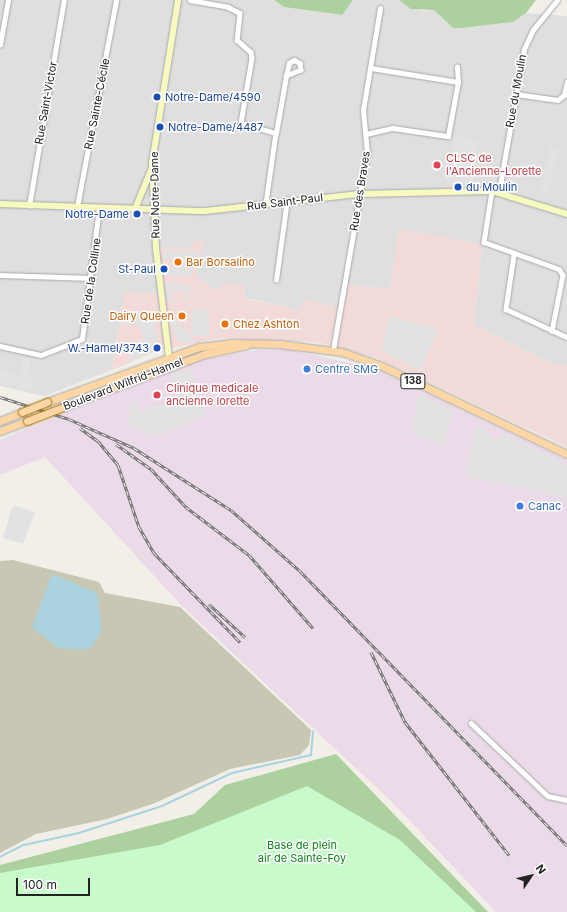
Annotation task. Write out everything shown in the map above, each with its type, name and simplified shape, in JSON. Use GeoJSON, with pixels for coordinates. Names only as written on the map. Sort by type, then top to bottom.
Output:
{"type":"FeatureCollection","features":[{"type":"Feature","properties":{"kind":"main road","name":"Boulevard Wilfrid-Hamel"},"geometry":{"type":"LineString","coordinates":[[0,431],[170,366],[249,344]]}},
{"type":"Feature","properties":{"kind":"main road","name":"Boulevard Wilfrid-Hamel"},"geometry":{"type":"LineString","coordinates":[[0,420],[167,357],[199,347],[249,344],[333,350],[380,365],[567,454]]}},
{"type":"Feature","properties":{"kind":"street"},"geometry":{"type":"LineString","coordinates":[[0,45],[8,0]]}},
{"type":"Feature","properties":{"kind":"street","name":"Rue Saint-Victor"},"geometry":{"type":"LineString","coordinates":[[29,206],[64,0]]}},
{"type":"Feature","properties":{"kind":"street","name":"Rue Sainte-Cécile"},"geometry":{"type":"LineString","coordinates":[[77,207],[116,0]]}},
{"type":"Feature","properties":{"kind":"street","name":"Rue Notre-Dame"},"geometry":{"type":"LineString","coordinates":[[170,366],[167,357],[154,209],[152,168],[178,0]]}},
{"type":"Feature","properties":{"kind":"street"},"geometry":{"type":"LineString","coordinates":[[190,0],[228,7],[240,13],[237,40],[251,52],[252,58],[241,123],[276,133]]}},
{"type":"Feature","properties":{"kind":"street","name":"Rue du Moulin"},"geometry":{"type":"LineString","coordinates":[[499,192],[527,40],[557,0]]}},
{"type":"Feature","properties":{"kind":"street","name":"Rue des Braves"},"geometry":{"type":"LineString","coordinates":[[333,350],[367,153],[363,110],[380,8]]}},
{"type":"Feature","properties":{"kind":"street"},"geometry":{"type":"LineString","coordinates":[[366,134],[394,128],[448,136],[458,82],[456,67]]}},
{"type":"Feature","properties":{"kind":"street"},"geometry":{"type":"LineString","coordinates":[[371,68],[458,82]]}},
{"type":"Feature","properties":{"kind":"street"},"geometry":{"type":"LineString","coordinates":[[266,202],[286,76]]}},
{"type":"Feature","properties":{"kind":"street"},"geometry":{"type":"LineString","coordinates":[[516,94],[558,100],[564,95],[567,82]]}},
{"type":"Feature","properties":{"kind":"street"},"geometry":{"type":"LineString","coordinates":[[135,209],[152,168]]}},
{"type":"Feature","properties":{"kind":"street"},"geometry":{"type":"LineString","coordinates":[[492,191],[483,238],[487,245],[559,270],[563,275],[552,331]]}},
{"type":"Feature","properties":{"kind":"street","name":"Rue Saint-Paul"},"geometry":{"type":"LineString","coordinates":[[0,204],[135,209],[232,210],[266,202],[360,194],[492,191],[567,214]]}},
{"type":"Feature","properties":{"kind":"street"},"geometry":{"type":"LineString","coordinates":[[276,280],[287,200]]}},
{"type":"Feature","properties":{"kind":"street","name":"Rue de la Colline"},"geometry":{"type":"LineString","coordinates":[[0,346],[42,356],[79,341],[84,333],[92,278],[99,208]]}},
{"type":"Feature","properties":{"kind":"street"},"geometry":{"type":"LineString","coordinates":[[514,255],[506,309],[567,337]]}},
{"type":"Feature","properties":{"kind":"street"},"geometry":{"type":"LineString","coordinates":[[0,275],[92,278]]}},
{"type":"Feature","properties":{"kind":"street"},"geometry":{"type":"LineString","coordinates":[[471,723],[548,796],[567,800]]}},
{"type":"Feature","properties":{"kind":"shaded area"},"geometry":{"type":"Polygon","coordinates":[[[0,0],[274,0],[284,7],[341,15],[353,0],[399,0],[422,11],[434,10],[453,28],[513,22],[526,13],[567,16],[567,366],[550,363],[474,325],[482,244],[399,230],[390,289],[343,285],[338,307],[304,300],[300,310],[245,298],[244,286],[214,290],[196,276],[190,249],[159,294],[125,291],[112,370],[44,396],[0,386],[0,0]]]}},
{"type":"Feature","properties":{"kind":"shaded area"},"geometry":{"type":"Polygon","coordinates":[[[454,136],[479,140],[472,184],[445,184],[454,136]]]}},
{"type":"Feature","properties":{"kind":"shaded area"},"geometry":{"type":"Polygon","coordinates":[[[550,146],[559,148],[548,192],[540,190],[550,146]]]}},
{"type":"Feature","properties":{"kind":"shaded area"},"geometry":{"type":"Polygon","coordinates":[[[399,229],[482,244],[474,325],[550,363],[567,366],[567,447],[378,358],[317,342],[220,338],[154,352],[112,370],[125,291],[159,294],[156,248],[190,249],[194,241],[204,241],[196,276],[214,290],[227,283],[244,286],[245,299],[300,310],[304,299],[338,307],[343,285],[390,289],[399,229]]]}},
{"type":"Feature","properties":{"kind":"shaded area"},"geometry":{"type":"Polygon","coordinates":[[[164,251],[198,252],[191,276],[166,275],[165,268],[182,268],[183,258],[164,259],[164,251]]]}},
{"type":"Feature","properties":{"kind":"shaded area"},"geometry":{"type":"Polygon","coordinates":[[[165,282],[191,286],[188,306],[184,291],[172,291],[173,300],[167,302],[165,282]]]}},
{"type":"Feature","properties":{"kind":"shaded area","name":"Dairy Queen"},"geometry":{"type":"Polygon","coordinates":[[[192,309],[209,309],[209,336],[191,336],[193,342],[179,342],[170,321],[176,320],[191,335],[192,309]]]}},
{"type":"Feature","properties":{"kind":"shaded area"},"geometry":{"type":"Polygon","coordinates":[[[154,313],[157,342],[150,354],[131,361],[126,346],[144,339],[139,326],[120,322],[121,314],[154,313]]]}},
{"type":"Feature","properties":{"kind":"shaded area"},"geometry":{"type":"Polygon","coordinates":[[[389,316],[439,329],[420,370],[382,351],[389,316]]]}},
{"type":"Feature","properties":{"kind":"shaded area"},"geometry":{"type":"Polygon","coordinates":[[[285,349],[375,368],[567,460],[567,912],[496,912],[391,801],[181,605],[45,457],[0,475],[0,440],[65,413],[64,402],[196,361],[258,350],[285,349]]]}},
{"type":"Feature","properties":{"kind":"shaded area"},"geometry":{"type":"Polygon","coordinates":[[[23,358],[31,359],[28,379],[33,380],[32,390],[18,388],[23,358]]]}},
{"type":"Feature","properties":{"kind":"shaded area"},"geometry":{"type":"Polygon","coordinates":[[[190,368],[207,414],[156,437],[128,426],[131,402],[136,401],[140,411],[178,399],[170,376],[190,368]]]}},
{"type":"Feature","properties":{"kind":"shaded area"},"geometry":{"type":"Polygon","coordinates":[[[0,370],[19,375],[16,387],[0,383],[0,370]]]}},
{"type":"Feature","properties":{"kind":"shaded area"},"geometry":{"type":"Polygon","coordinates":[[[419,394],[454,411],[443,445],[411,433],[419,394]]]}},
{"type":"Feature","properties":{"kind":"shaded area","name":"Canac"},"geometry":{"type":"Polygon","coordinates":[[[476,424],[496,439],[504,434],[567,465],[567,498],[466,476],[476,424]]]}},
{"type":"Feature","properties":{"kind":"shaded area"},"geometry":{"type":"Polygon","coordinates":[[[16,506],[35,512],[23,544],[3,538],[12,508],[16,506]]]}},
{"type":"Feature","properties":{"kind":"shaded area"},"geometry":{"type":"Polygon","coordinates":[[[13,560],[99,582],[105,593],[180,607],[311,730],[309,745],[300,755],[230,769],[155,803],[107,819],[36,834],[0,853],[0,561],[13,560]]]}},
{"type":"Feature","properties":{"kind":"green space"},"geometry":{"type":"Polygon","coordinates":[[[274,0],[353,0],[342,15],[284,7],[274,0]]]}},
{"type":"Feature","properties":{"kind":"green space"},"geometry":{"type":"Polygon","coordinates":[[[399,0],[536,0],[526,13],[513,22],[453,28],[434,10],[411,9],[399,0]]]}},
{"type":"Feature","properties":{"kind":"green space","name":"Base de plein air de Sainte-Foy"},"geometry":{"type":"Polygon","coordinates":[[[336,754],[488,912],[0,912],[0,865],[194,814],[225,785],[336,754]]]}},
{"type":"Feature","properties":{"kind":"green space","name":"Base de plein air de Sainte-Foy"},"geometry":{"type":"Polygon","coordinates":[[[307,786],[400,840],[476,912],[0,912],[0,873],[160,845],[307,786]]]}},
{"type":"Feature","properties":{"kind":"water"},"geometry":{"type":"Polygon","coordinates":[[[52,574],[97,593],[102,630],[91,648],[82,650],[57,647],[32,627],[52,574]]]}},
{"type":"Feature","properties":{"kind":"waterway"},"geometry":{"type":"LineString","coordinates":[[0,857],[24,845],[79,833],[162,806],[232,773],[311,755],[313,732]]}},
{"type":"Feature","properties":{"kind":"railway"},"geometry":{"type":"LineString","coordinates":[[0,397],[69,419],[134,448],[231,510],[300,571],[567,846]]}},
{"type":"Feature","properties":{"kind":"railway"},"geometry":{"type":"LineString","coordinates":[[80,428],[98,441],[118,465],[139,527],[154,553],[240,642]]}},
{"type":"Feature","properties":{"kind":"railway"},"geometry":{"type":"LineString","coordinates":[[116,444],[151,469],[186,507],[249,555],[313,628]]}},
{"type":"Feature","properties":{"kind":"railway"},"geometry":{"type":"LineString","coordinates":[[209,604],[245,637]]}},
{"type":"Feature","properties":{"kind":"railway"},"geometry":{"type":"LineString","coordinates":[[371,652],[405,722],[509,855]]}},
{"type":"Feature","properties":{"kind":"place","name":"Notre-Dame/4590"},"geometry":{"type":"Point","coordinates":[157,97]}},
{"type":"Feature","properties":{"kind":"place","name":"Notre-Dame/4487"},"geometry":{"type":"Point","coordinates":[160,127]}},
{"type":"Feature","properties":{"kind":"place","name":"CLSC de l'Ancienne-Lorette"},"geometry":{"type":"Point","coordinates":[437,165]}},
{"type":"Feature","properties":{"kind":"place","name":"du Moulin"},"geometry":{"type":"Point","coordinates":[458,187]}},
{"type":"Feature","properties":{"kind":"place","name":"Notre-Dame"},"geometry":{"type":"Point","coordinates":[137,214]}},
{"type":"Feature","properties":{"kind":"place","name":"Bar Borsalino"},"geometry":{"type":"Point","coordinates":[178,262]}},
{"type":"Feature","properties":{"kind":"place","name":"St-Paul"},"geometry":{"type":"Point","coordinates":[164,269]}},
{"type":"Feature","properties":{"kind":"place","name":"Dairy Queen"},"geometry":{"type":"Point","coordinates":[182,316]}},
{"type":"Feature","properties":{"kind":"place","name":"Chez Ashton"},"geometry":{"type":"Point","coordinates":[225,324]}},
{"type":"Feature","properties":{"kind":"place","name":"W.-Hamel/3743"},"geometry":{"type":"Point","coordinates":[157,348]}},
{"type":"Feature","properties":{"kind":"place","name":"Centre SMG"},"geometry":{"type":"Point","coordinates":[307,369]}},
{"type":"Feature","properties":{"kind":"place","name":"Clinique medicale ancienne lorette"},"geometry":{"type":"Point","coordinates":[157,395]}},
{"type":"Feature","properties":{"kind":"place","name":"Canac"},"geometry":{"type":"Point","coordinates":[520,506]}}]}
